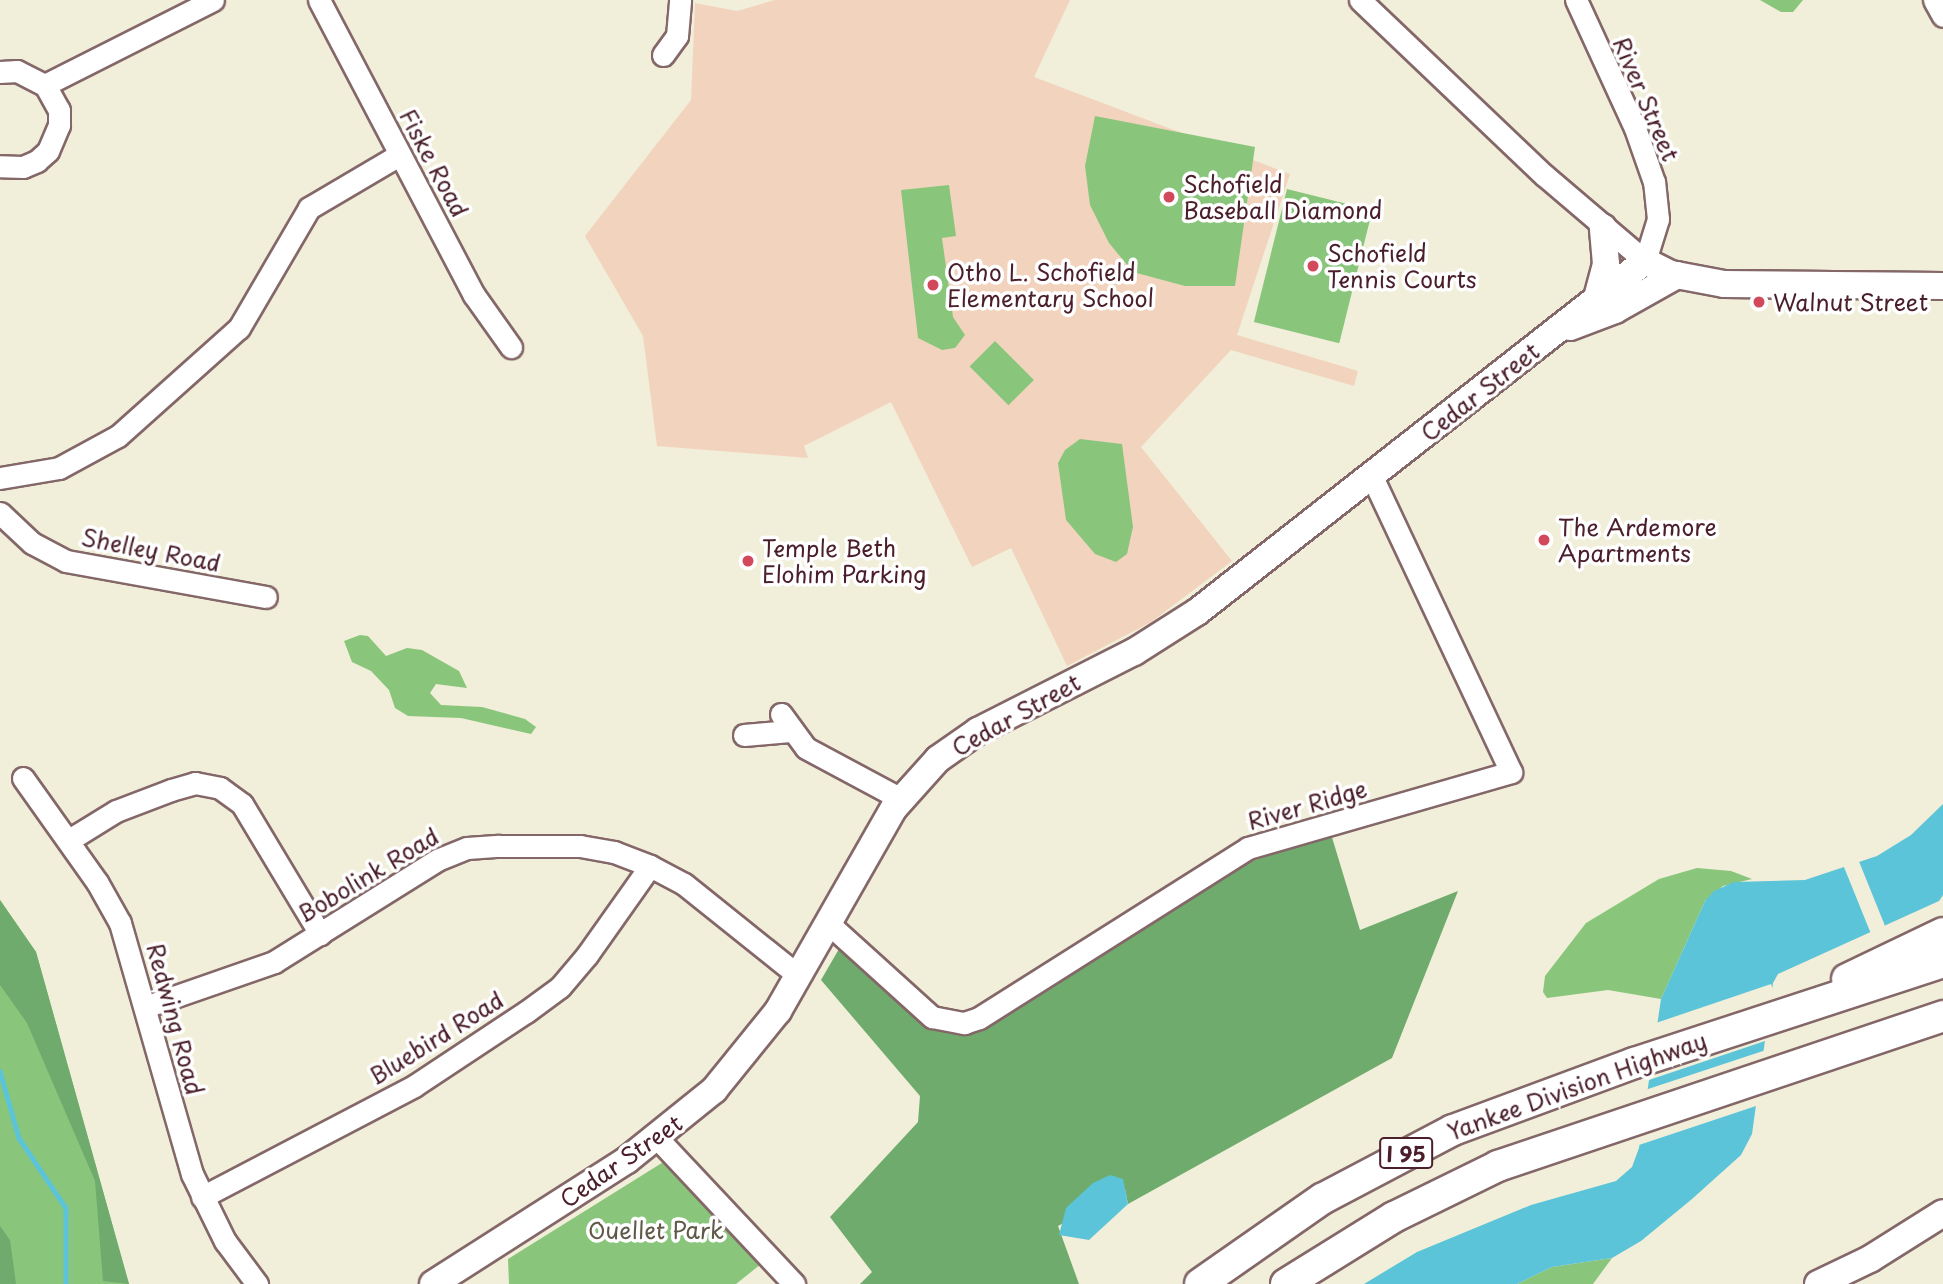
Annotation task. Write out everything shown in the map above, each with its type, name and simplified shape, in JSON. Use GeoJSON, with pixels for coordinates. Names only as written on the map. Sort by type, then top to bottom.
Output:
{"type":"FeatureCollection","features":[{"type":"Feature","properties":{"kind":"highway"},"geometry":{"type":"LineString","coordinates":[[1782,1013],[1943,933]]}},
{"type":"Feature","properties":{"kind":"highway","name":"Yankee Division Highway"},"geometry":{"type":"LineString","coordinates":[[1200,1284],[1296,1215],[1398,1156],[1507,1108],[1782,1013],[1943,962]]}},
{"type":"Feature","properties":{"kind":"highway","name":"Yankee Division Highway"},"geometry":{"type":"LineString","coordinates":[[1286,1284],[1369,1231],[1454,1186],[1626,1120],[1943,1016]]}},
{"type":"Feature","properties":{"kind":"main road"},"geometry":{"type":"LineString","coordinates":[[1598,295],[1606,264],[1603,227]]}},
{"type":"Feature","properties":{"kind":"main road"},"geometry":{"type":"LineString","coordinates":[[1645,261],[1677,275],[1797,288],[1943,286]]}},
{"type":"Feature","properties":{"kind":"main road","name":"Cedar Street"},"geometry":{"type":"LineString","coordinates":[[433,1284],[658,1139],[744,1055],[799,976],[901,799],[931,766],[971,735],[1163,636],[1645,261]]}},
{"type":"Feature","properties":{"kind":"main road","name":"Cedar Street"},"geometry":{"type":"LineString","coordinates":[[1558,331],[1628,290],[1645,261]]}},
{"type":"Feature","properties":{"kind":"main road"},"geometry":{"type":"LineString","coordinates":[[1558,331],[1615,310],[1677,275]]}},
{"type":"Feature","properties":{"kind":"main road"},"geometry":{"type":"LineString","coordinates":[[1831,1281],[1943,1213]]}},
{"type":"Feature","properties":{"kind":"street"},"geometry":{"type":"LineString","coordinates":[[45,85],[213,0]]}},
{"type":"Feature","properties":{"kind":"street","name":"Fiske Road"},"geometry":{"type":"LineString","coordinates":[[319,0],[474,295],[511,347]]}},
{"type":"Feature","properties":{"kind":"street"},"geometry":{"type":"LineString","coordinates":[[663,55],[677,36],[680,0]]}},
{"type":"Feature","properties":{"kind":"street"},"geometry":{"type":"LineString","coordinates":[[1360,0],[1603,227],[1645,261]]}},
{"type":"Feature","properties":{"kind":"street","name":"River Street"},"geometry":{"type":"LineString","coordinates":[[1577,0],[1630,117],[1654,182],[1658,219],[1645,261]]}},
{"type":"Feature","properties":{"kind":"street"},"geometry":{"type":"LineString","coordinates":[[1934,0],[1943,16]]}},
{"type":"Feature","properties":{"kind":"street"},"geometry":{"type":"LineString","coordinates":[[0,72],[17,71],[45,85],[59,110],[55,139],[37,161],[23,167],[0,166]]}},
{"type":"Feature","properties":{"kind":"street"},"geometry":{"type":"LineString","coordinates":[[0,478],[59,468],[118,436],[239,328],[309,208],[399,155]]}},
{"type":"Feature","properties":{"kind":"street","name":"River Ridge"},"geometry":{"type":"LineString","coordinates":[[829,924],[932,1017],[964,1023],[979,1018],[1248,848],[1511,772],[1371,475]]}},
{"type":"Feature","properties":{"kind":"street","name":"Shelley Road"},"geometry":{"type":"LineString","coordinates":[[0,513],[32,543],[77,564],[266,597]]}},
{"type":"Feature","properties":{"kind":"street"},"geometry":{"type":"LineString","coordinates":[[744,735],[786,722],[813,752],[901,799]]}},
{"type":"Feature","properties":{"kind":"street","name":"Redwing Road"},"geometry":{"type":"LineString","coordinates":[[23,778],[69,839],[120,923],[184,1151],[202,1197],[225,1241],[257,1284]]}},
{"type":"Feature","properties":{"kind":"street"},"geometry":{"type":"LineString","coordinates":[[69,839],[116,811],[172,790],[195,783],[220,788],[242,804],[320,934]]}},
{"type":"Feature","properties":{"kind":"street","name":"Bobolink Road"},"geometry":{"type":"LineString","coordinates":[[145,1007],[274,961],[437,860],[467,848],[580,846],[614,852],[650,866],[684,884],[799,976]]}},
{"type":"Feature","properties":{"kind":"street","name":"Bluebird Road"},"geometry":{"type":"LineString","coordinates":[[202,1197],[402,1093],[560,987],[587,955],[650,866]]}},
{"type":"Feature","properties":{"kind":"street"},"geometry":{"type":"LineString","coordinates":[[658,1139],[794,1284]]}},
{"type":"Feature","properties":{"kind":"shaded area","name":"Otho L. Schofield Elementary School"},"geometry":{"type":"Polygon","coordinates":[[[775,0],[1070,0],[1034,77],[1290,174],[1237,335],[1358,371],[1354,386],[1231,350],[1141,447],[1232,561],[1151,622],[1067,666],[1011,548],[972,567],[891,402],[804,446],[808,458],[657,446],[643,336],[585,236],[691,100],[695,3],[737,11],[775,0]]]}},
{"type":"Feature","properties":{"kind":"green space"},"geometry":{"type":"Polygon","coordinates":[[[1760,0],[1803,0],[1793,12],[1781,12],[1760,0]]]}},
{"type":"Feature","properties":{"kind":"green space","name":"Schofield Baseball Diamond"},"geometry":{"type":"Polygon","coordinates":[[[1095,116],[1255,147],[1235,286],[1185,286],[1133,272],[1109,243],[1090,205],[1085,166],[1095,116]]]}},
{"type":"Feature","properties":{"kind":"green space"},"geometry":{"type":"Polygon","coordinates":[[[949,185],[956,236],[942,238],[953,317],[965,335],[955,348],[942,350],[918,338],[901,190],[949,185]]]}},
{"type":"Feature","properties":{"kind":"green space","name":"Schofield Tennis Courts"},"geometry":{"type":"Polygon","coordinates":[[[1287,189],[1372,210],[1339,343],[1254,322],[1287,189]]]}},
{"type":"Feature","properties":{"kind":"green space"},"geometry":{"type":"Polygon","coordinates":[[[995,341],[1034,380],[1008,405],[970,366],[995,341]]]}},
{"type":"Feature","properties":{"kind":"green space"},"geometry":{"type":"Polygon","coordinates":[[[1080,439],[1122,444],[1133,527],[1127,554],[1116,562],[1095,554],[1066,520],[1058,463],[1065,450],[1080,439]]]}},
{"type":"Feature","properties":{"kind":"green space"},"geometry":{"type":"Polygon","coordinates":[[[360,635],[368,636],[386,656],[407,648],[422,650],[459,671],[467,688],[436,684],[430,693],[441,705],[482,707],[525,719],[536,727],[531,734],[461,718],[408,716],[395,708],[389,690],[371,671],[352,662],[344,641],[360,635]]]}},
{"type":"Feature","properties":{"kind":"green space"},"geometry":{"type":"Polygon","coordinates":[[[1331,834],[1360,930],[1458,891],[1392,1058],[1128,1204],[1125,1189],[1058,1226],[1079,1284],[860,1284],[872,1272],[830,1217],[918,1122],[920,1096],[821,980],[843,942],[932,1028],[964,1035],[1244,864],[1331,834]]]}},
{"type":"Feature","properties":{"kind":"green space"},"geometry":{"type":"Polygon","coordinates":[[[1697,868],[1731,871],[1752,879],[1723,886],[1705,901],[1661,999],[1608,990],[1547,998],[1543,992],[1545,976],[1586,923],[1659,879],[1697,868]]]}},
{"type":"Feature","properties":{"kind":"green space"},"geometry":{"type":"Polygon","coordinates":[[[0,900],[36,952],[129,1284],[0,1284],[0,900]]]}},
{"type":"Feature","properties":{"kind":"green space"},"geometry":{"type":"Polygon","coordinates":[[[0,900],[36,952],[129,1284],[103,1281],[95,1181],[27,1023],[0,985],[0,900]]]}},
{"type":"Feature","properties":{"kind":"green space","name":"Ouellet Park"},"geometry":{"type":"Polygon","coordinates":[[[665,1161],[761,1264],[736,1284],[509,1284],[508,1259],[665,1161]]]}},
{"type":"Feature","properties":{"kind":"green space"},"geometry":{"type":"Polygon","coordinates":[[[0,1226],[10,1240],[16,1284],[0,1284],[0,1226]]]}},
{"type":"Feature","properties":{"kind":"green space"},"geometry":{"type":"Polygon","coordinates":[[[1612,1258],[1593,1284],[1517,1284],[1552,1267],[1612,1258]]]}},
{"type":"Feature","properties":{"kind":"water"},"geometry":{"type":"Polygon","coordinates":[[[1943,804],[1943,895],[1939,901],[1778,974],[1773,983],[1752,1134],[1741,1155],[1692,1199],[1641,1241],[1612,1258],[1552,1267],[1517,1284],[1364,1284],[1417,1252],[1531,1205],[1616,1181],[1632,1167],[1639,1148],[1661,999],[1705,901],[1714,891],[1734,882],[1805,880],[1877,856],[1911,835],[1943,804]]]}},
{"type":"Feature","properties":{"kind":"water"},"geometry":{"type":"Polygon","coordinates":[[[1110,1175],[1123,1179],[1128,1204],[1089,1240],[1059,1235],[1066,1208],[1093,1183],[1110,1175]]]}},
{"type":"Feature","properties":{"kind":"pier"},"geometry":{"type":"Polygon","coordinates":[[[1858,859],[1886,929],[1872,935],[1843,865],[1858,859]]]}},
{"type":"Feature","properties":{"kind":"pier"},"geometry":{"type":"Polygon","coordinates":[[[1771,984],[1775,995],[1768,1040],[1643,1082],[1650,1025],[1771,984]]]}},
{"type":"Feature","properties":{"kind":"pier"},"geometry":{"type":"Polygon","coordinates":[[[1766,1050],[1759,1105],[1636,1146],[1642,1091],[1766,1050]]]}},
{"type":"Feature","properties":{"kind":"waterway"},"geometry":{"type":"LineString","coordinates":[[0,1071],[19,1138],[66,1208],[66,1284]]}},
{"type":"Feature","properties":{"kind":"place","name":"Schofield Baseball Diamond"},"geometry":{"type":"Point","coordinates":[1169,197]}},
{"type":"Feature","properties":{"kind":"place","name":"Schofield Tennis Courts"},"geometry":{"type":"Point","coordinates":[1313,266]}},
{"type":"Feature","properties":{"kind":"place","name":"Otho L. Schofield Elementary School"},"geometry":{"type":"Point","coordinates":[933,285]}},
{"type":"Feature","properties":{"kind":"place","name":"Walnut Street"},"geometry":{"type":"Point","coordinates":[1759,302]}},
{"type":"Feature","properties":{"kind":"place","name":"The Ardemore Apartments"},"geometry":{"type":"Point","coordinates":[1544,540]}},
{"type":"Feature","properties":{"kind":"place","name":"Temple Beth Elohim Parking"},"geometry":{"type":"Point","coordinates":[748,561]}}]}
